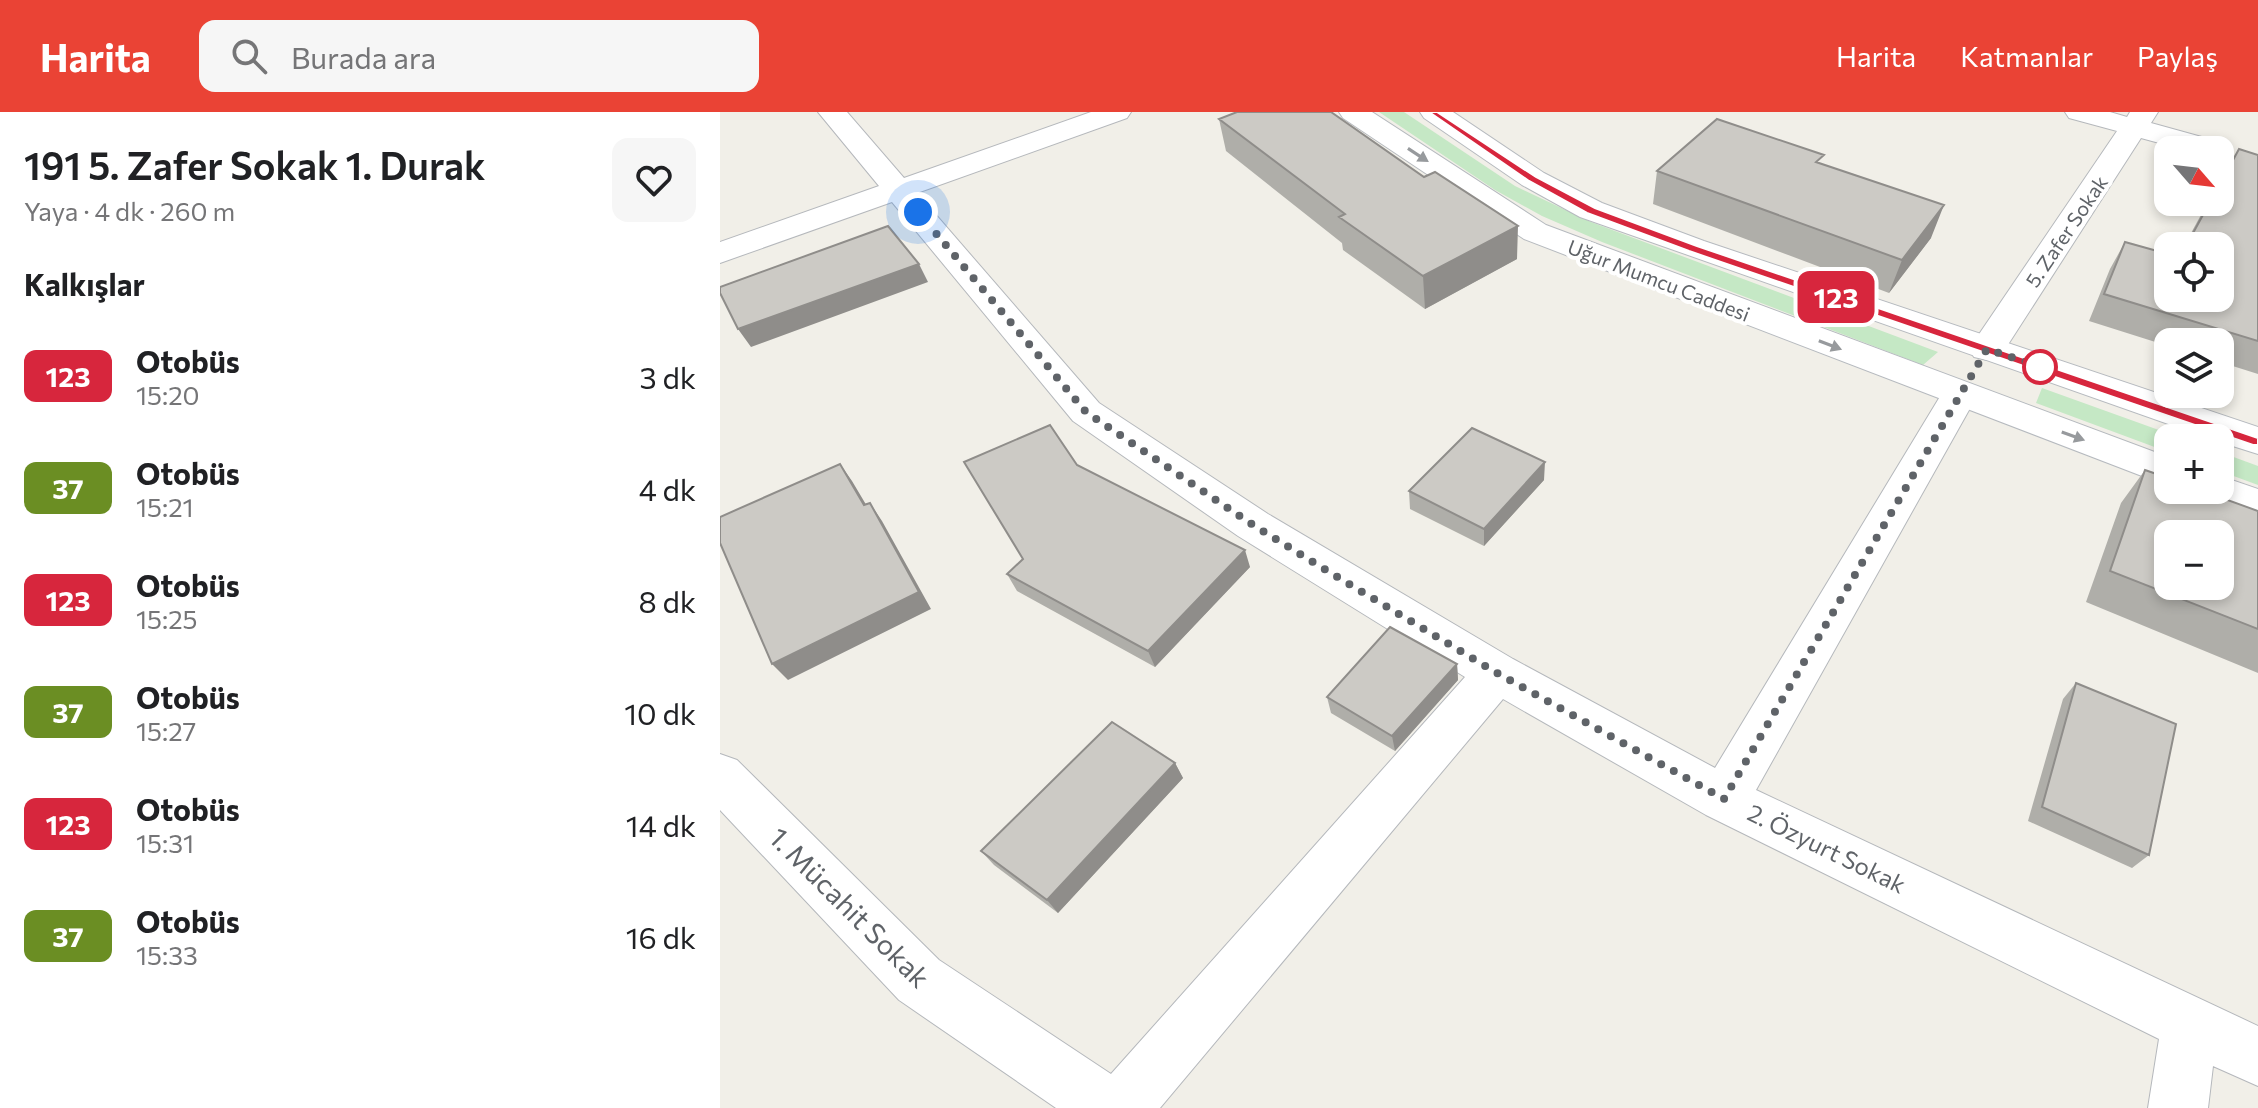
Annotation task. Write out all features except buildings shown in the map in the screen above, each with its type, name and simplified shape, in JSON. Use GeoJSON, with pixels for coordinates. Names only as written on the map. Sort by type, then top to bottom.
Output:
{"type":"FeatureCollection","features":[{"type":"Feature","properties":{"kind":"street","name":"2. Özyurt Sokak"},"geometry":{"type":"LineString","coordinates":[[832,112],[1086,412],[1253,525],[1497,673],[1724,799],[2258,1057]]}},
{"type":"Feature","properties":{"kind":"street"},"geometry":{"type":"LineString","coordinates":[[720,253],[1117,112]]}},
{"type":"Feature","properties":{"kind":"street","name":"Uğur Mumcu Caddesi"},"geometry":{"type":"LineString","coordinates":[[1353,112],[1535,232],[2154,467]]}},
{"type":"Feature","properties":{"kind":"street","name":"Uğur Mumcu Caddesi"},"geometry":{"type":"LineString","coordinates":[[1434,112],[1533,179],[1591,210],[2258,441]]}},
{"type":"Feature","properties":{"kind":"street"},"geometry":{"type":"LineString","coordinates":[[2079,112],[2139,120],[2182,136]]}},
{"type":"Feature","properties":{"kind":"street","name":"5. Zafer Sokak"},"geometry":{"type":"LineString","coordinates":[[1724,799],[1987,349],[2139,120]]}},
{"type":"Feature","properties":{"kind":"street"},"geometry":{"type":"LineString","coordinates":[[2234,496],[2258,505]]}},
{"type":"Feature","properties":{"kind":"street"},"geometry":{"type":"LineString","coordinates":[[1121,1108],[1497,673]]}},
{"type":"Feature","properties":{"kind":"street","name":"1. Mücahit Sokak"},"geometry":{"type":"LineString","coordinates":[[720,776],[919,980],[1108,1108]]}},
{"type":"Feature","properties":{"kind":"street"},"geometry":{"type":"LineString","coordinates":[[2178,1108],[2190,1022]]}},
{"type":"Feature","properties":{"kind":"green space"},"geometry":{"type":"Polygon","coordinates":[[[1379,112],[1404,112],[1515,186],[1591,222],[1938,352],[1923,365],[1602,242],[1542,216],[1495,190],[1379,112]]]}},
{"type":"Feature","properties":{"kind":"green space"},"geometry":{"type":"Polygon","coordinates":[[[2042,388],[2154,428],[2154,447],[2036,403],[2042,388]]]}},
{"type":"Feature","properties":{"kind":"green space"},"geometry":{"type":"Polygon","coordinates":[[[2234,457],[2258,466],[2258,485],[2234,476],[2234,457]]]}},
{"type":"Feature","properties":{"kind":"bus line","name":"123"},"geometry":{"type":"LineString","coordinates":[[1434,112],[1533,179],[1591,210],[1693,248],[2258,441]]}},
{"type":"Feature","properties":{"kind":"route"},"geometry":{"type":"LineString","coordinates":[[918,212],[1086,412],[1253,525],[1334,575],[1497,673],[1724,799],[1987,349],[2047,369],[2040,367]]}}]}
